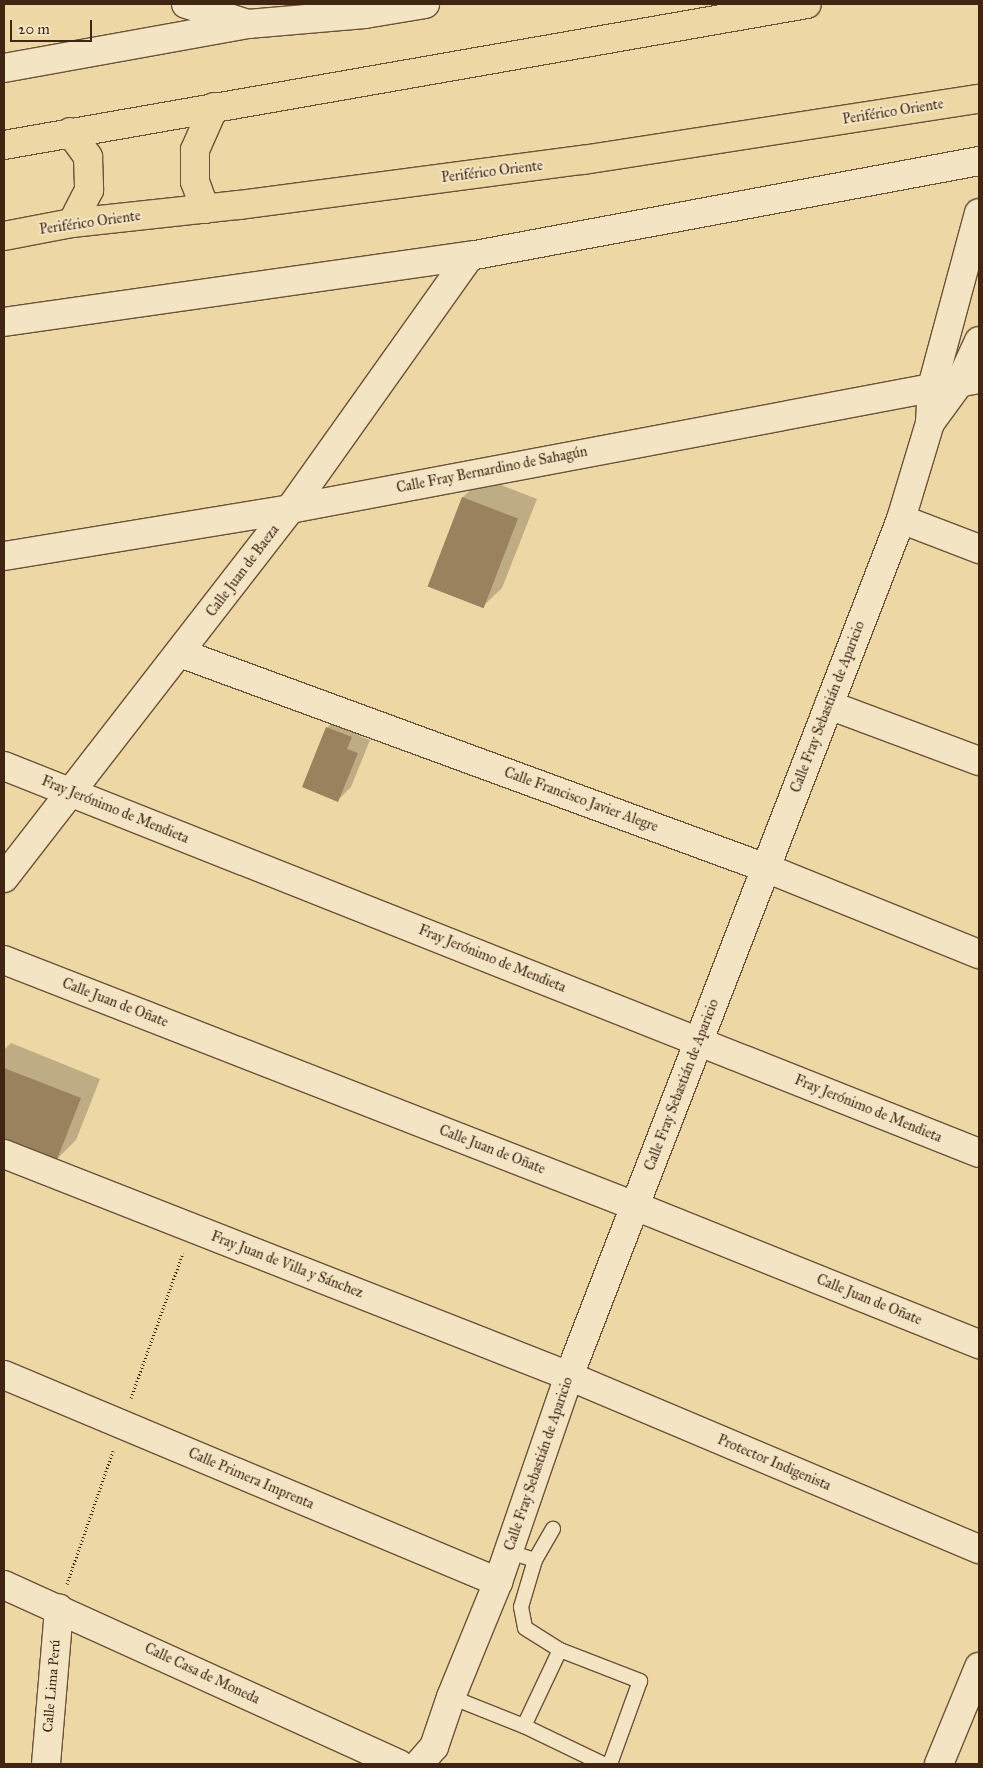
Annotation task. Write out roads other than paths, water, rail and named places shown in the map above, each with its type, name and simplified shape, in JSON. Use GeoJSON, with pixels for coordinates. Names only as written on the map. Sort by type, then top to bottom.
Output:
{"type":"FeatureCollection","features":[{"type":"Feature","properties":{"kind":"highway"},"geometry":{"type":"LineString","coordinates":[[4,145],[807,4]]}},
{"type":"Feature","properties":{"kind":"highway","name":"Periférico Oriente"},"geometry":{"type":"LineString","coordinates":[[4,236],[72,224],[205,209],[583,160],[979,99]]}},
{"type":"Feature","properties":{"kind":"highway"},"geometry":{"type":"LineString","coordinates":[[205,209],[195,182],[195,150],[214,107]]}},
{"type":"Feature","properties":{"kind":"highway"},"geometry":{"type":"LineString","coordinates":[[70,132],[88,157],[89,190],[72,224]]}},
{"type":"Feature","properties":{"kind":"street"},"geometry":{"type":"LineString","coordinates":[[186,4],[248,24]]}},
{"type":"Feature","properties":{"kind":"street"},"geometry":{"type":"LineString","coordinates":[[4,68],[248,24],[367,9],[425,4]]}},
{"type":"Feature","properties":{"kind":"street"},"geometry":{"type":"LineString","coordinates":[[4,322],[470,256],[979,161]]}},
{"type":"Feature","properties":{"kind":"street","name":"Calle Fray Sebastián de Aparicio"},"geometry":{"type":"LineString","coordinates":[[430,1759],[451,1697],[509,1552],[569,1376],[901,519],[930,423],[932,387],[979,214]]}},
{"type":"Feature","properties":{"kind":"street","name":"Calle Juan de Baeza"},"geometry":{"type":"LineString","coordinates":[[4,878],[290,509],[470,256]]}},
{"type":"Feature","properties":{"kind":"street","name":"Calle Fray Sebastián de Aparicio"},"geometry":{"type":"LineString","coordinates":[[930,423],[970,380],[979,341]]}},
{"type":"Feature","properties":{"kind":"street","name":"Calle Fray Bernardino de Sahagún"},"geometry":{"type":"LineString","coordinates":[[4,556],[290,509],[970,380]]}},
{"type":"Feature","properties":{"kind":"street"},"geometry":{"type":"LineString","coordinates":[[901,519],[979,549]]}},
{"type":"Feature","properties":{"kind":"street","name":"Calle Francisco Javier Alegre"},"geometry":{"type":"LineString","coordinates":[[180,653],[766,868],[979,954]]}},
{"type":"Feature","properties":{"kind":"street"},"geometry":{"type":"LineString","coordinates":[[829,706],[979,761]]}},
{"type":"Feature","properties":{"kind":"street","name":"Fray Jerónimo de Mendieta"},"geometry":{"type":"LineString","coordinates":[[4,766],[979,1153]]}},
{"type":"Feature","properties":{"kind":"street","name":"Calle Juan de Oñate"},"geometry":{"type":"LineString","coordinates":[[4,960],[635,1206],[979,1344]]}},
{"type":"Feature","properties":{"kind":"street","name":"Fray Juan de Villa y Sánchez"},"geometry":{"type":"LineString","coordinates":[[4,1154],[569,1376]]}},
{"type":"Feature","properties":{"kind":"street","name":"Calle Primera Imprenta"},"geometry":{"type":"LineString","coordinates":[[4,1375],[498,1582]]}},
{"type":"Feature","properties":{"kind":"street","name":"Protector Indigenista"},"geometry":{"type":"LineString","coordinates":[[569,1376],[979,1549]]}},
{"type":"Feature","properties":{"kind":"street","name":"Calle Casa de Moneda"},"geometry":{"type":"LineString","coordinates":[[4,1585],[399,1764]]}},
{"type":"Feature","properties":{"kind":"street","name":"Calle Lima Perú"},"geometry":{"type":"LineString","coordinates":[[46,1764],[59,1609]]}},
{"type":"Feature","properties":{"kind":"street"},"geometry":{"type":"LineString","coordinates":[[939,1764],[979,1667]]}},
{"type":"Feature","properties":{"kind":"lane"},"geometry":{"type":"LineString","coordinates":[[553,1529],[535,1560],[522,1607],[525,1628],[560,1650],[640,1681],[610,1764]]}},
{"type":"Feature","properties":{"kind":"lane"},"geometry":{"type":"LineString","coordinates":[[509,1552],[535,1560]]}},
{"type":"Feature","properties":{"kind":"lane"},"geometry":{"type":"LineString","coordinates":[[524,1726],[560,1650]]}},
{"type":"Feature","properties":{"kind":"lane"},"geometry":{"type":"LineString","coordinates":[[451,1697],[524,1726],[603,1764]]}}]}
